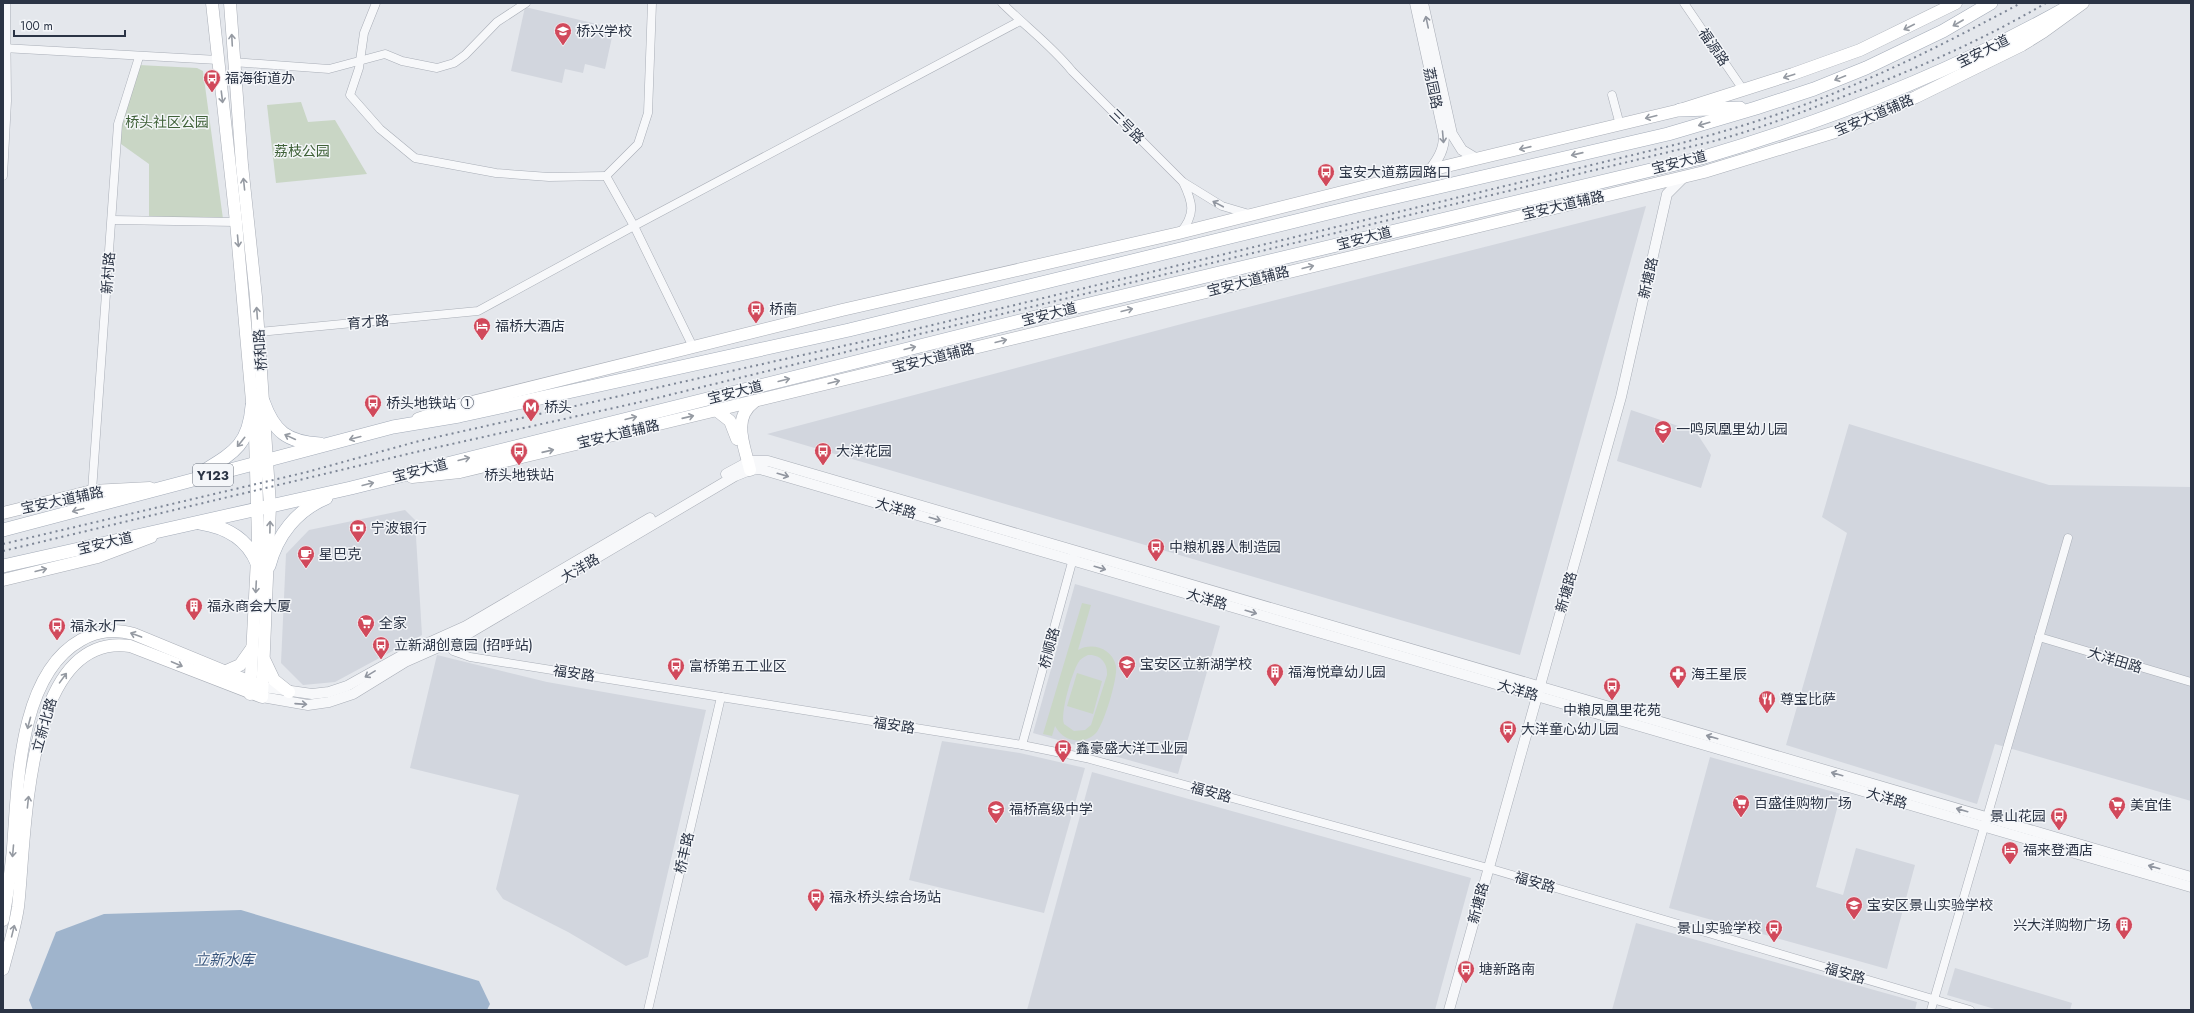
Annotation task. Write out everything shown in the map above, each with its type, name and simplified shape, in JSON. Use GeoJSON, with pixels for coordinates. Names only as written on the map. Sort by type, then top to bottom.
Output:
{"type":"FeatureCollection","features":[{"type":"Feature","properties":{"kind":"main road","name":"桥和路"},"geometry":{"type":"LineString","coordinates":[[212,3],[258,404],[264,507],[263,692]]}},
{"type":"Feature","properties":{"kind":"main road","name":"桥和路"},"geometry":{"type":"LineString","coordinates":[[230,3],[233,62],[259,332],[258,404]]}},
{"type":"Feature","properties":{"kind":"main road"},"geometry":{"type":"LineString","coordinates":[[262,462],[393,427],[456,406],[842,310],[1179,233],[1430,170],[1680,110],[1744,91],[1860,50],[1956,3]]}},
{"type":"Feature","properties":{"kind":"main road"},"geometry":{"type":"LineString","coordinates":[[393,427],[459,416],[849,330],[1353,207],[1668,134],[1814,89],[1866,68],[1943,31],[1991,3]]}},
{"type":"Feature","properties":{"kind":"main road","name":"宝安大道"},"geometry":{"type":"LineString","coordinates":[[3,566],[351,488],[1056,312],[1701,158],[1777,136],[1868,102],[1921,80],[2076,3]]}},
{"type":"Feature","properties":{"kind":"main road","name":"宝安大道辅路"},"geometry":{"type":"LineString","coordinates":[[385,479],[460,472],[1684,177],[1782,150],[1872,117],[2022,45],[2043,32],[2083,3]]}},
{"type":"Feature","properties":{"kind":"main road"},"geometry":{"type":"LineString","coordinates":[[1680,110],[1756,108]]}},
{"type":"Feature","properties":{"kind":"main road"},"geometry":{"type":"LineString","coordinates":[[747,467],[740,424],[744,413],[755,401]]}},
{"type":"Feature","properties":{"kind":"main road"},"geometry":{"type":"LineString","coordinates":[[258,404],[274,425],[285,436],[302,442],[328,445]]}},
{"type":"Feature","properties":{"kind":"main road"},"geometry":{"type":"LineString","coordinates":[[185,482],[231,454],[243,441],[251,425],[258,404]]}},
{"type":"Feature","properties":{"kind":"main road"},"geometry":{"type":"LineString","coordinates":[[716,410],[728,418],[732,424],[747,467]]}},
{"type":"Feature","properties":{"kind":"main road","name":"Y123"},"geometry":{"type":"LineString","coordinates":[[170,486],[262,462]]}},
{"type":"Feature","properties":{"kind":"main road"},"geometry":{"type":"LineString","coordinates":[[3,530],[170,486]]}},
{"type":"Feature","properties":{"kind":"main road","name":"宝安大道辅路"},"geometry":{"type":"LineString","coordinates":[[3,513],[92,491],[170,486]]}},
{"type":"Feature","properties":{"kind":"main road"},"geometry":{"type":"LineString","coordinates":[[195,523],[209,525],[233,534],[247,545],[263,564],[279,539],[298,516],[318,502],[351,488]]}},
{"type":"Feature","properties":{"kind":"main road"},"geometry":{"type":"LineString","coordinates":[[3,580],[98,557],[176,527]]}},
{"type":"Feature","properties":{"kind":"main road","name":"桥和路"},"geometry":{"type":"LineString","coordinates":[[251,688],[253,647],[263,564]]}},
{"type":"Feature","properties":{"kind":"main road","name":"立新北路"},"geometry":{"type":"LineString","coordinates":[[3,969],[19,771],[26,736],[38,693],[57,660],[72,646],[89,636],[100,632],[117,630],[134,634],[224,672],[251,688]]}},
{"type":"Feature","properties":{"kind":"main road","name":"立新北路"},"geometry":{"type":"LineString","coordinates":[[3,920],[9,905],[38,739],[51,699],[70,669],[86,655],[99,648],[112,645],[130,646],[263,692]]}},
{"type":"Feature","properties":{"kind":"main road"},"geometry":{"type":"LineString","coordinates":[[224,672],[240,665],[249,656],[253,647]]}},
{"type":"Feature","properties":{"kind":"main road"},"geometry":{"type":"LineString","coordinates":[[264,657],[274,680],[289,692]]}},
{"type":"Feature","properties":{"kind":"street"},"geometry":{"type":"LineString","coordinates":[[3,176],[7,101],[4,48],[6,3]]}},
{"type":"Feature","properties":{"kind":"street"},"geometry":{"type":"LineString","coordinates":[[376,3],[364,33],[359,68],[350,95],[380,129],[415,158],[496,173],[549,177],[606,176],[638,144],[648,113],[652,3]]}},
{"type":"Feature","properties":{"kind":"street"},"geometry":{"type":"LineString","coordinates":[[233,62],[329,69],[385,54],[419,66],[436,68],[454,64],[465,56],[497,22],[526,3]]}},
{"type":"Feature","properties":{"kind":"street","name":"三号路"},"geometry":{"type":"LineString","coordinates":[[1002,3],[1045,44],[1058,54],[1072,71],[1183,182],[1222,206],[1243,213],[1256,214]]}},
{"type":"Feature","properties":{"kind":"street","name":"荔园路"},"geometry":{"type":"LineString","coordinates":[[1415,3],[1444,136],[1444,146],[1440,156],[1430,170]]}},
{"type":"Feature","properties":{"kind":"street","name":"荔园路"},"geometry":{"type":"LineString","coordinates":[[1423,3],[1452,134],[1462,150],[1477,159]]}},
{"type":"Feature","properties":{"kind":"street","name":"福源路"},"geometry":{"type":"LineString","coordinates":[[1684,3],[1744,91]]}},
{"type":"Feature","properties":{"kind":"street"},"geometry":{"type":"LineString","coordinates":[[634,226],[1020,21]]}},
{"type":"Feature","properties":{"kind":"street"},"geometry":{"type":"LineString","coordinates":[[4,48],[139,57],[218,60]]}},
{"type":"Feature","properties":{"kind":"street","name":"新村路"},"geometry":{"type":"LineString","coordinates":[[92,491],[118,124],[139,57]]}},
{"type":"Feature","properties":{"kind":"street"},"geometry":{"type":"LineString","coordinates":[[1612,95],[1620,125]]}},
{"type":"Feature","properties":{"kind":"street"},"geometry":{"type":"LineString","coordinates":[[606,176],[634,226],[693,347]]}},
{"type":"Feature","properties":{"kind":"street","name":"新塘路"},"geometry":{"type":"LineString","coordinates":[[1449,1010],[1621,397],[1667,194],[1684,177]]}},
{"type":"Feature","properties":{"kind":"street","name":"三号路"},"geometry":{"type":"LineString","coordinates":[[1179,233],[1191,217],[1192,208],[1183,182]]}},
{"type":"Feature","properties":{"kind":"street"},"geometry":{"type":"LineString","coordinates":[[112,220],[236,222]]}},
{"type":"Feature","properties":{"kind":"street","name":"育才路"},"geometry":{"type":"LineString","coordinates":[[259,332],[478,311],[634,226]]}},
{"type":"Feature","properties":{"kind":"street","name":"大洋路"},"geometry":{"type":"LineString","coordinates":[[263,692],[308,705],[337,700],[362,689],[466,626],[757,460],[768,461],[1074,555],[1985,822],[2191,887]]}},
{"type":"Feature","properties":{"kind":"street"},"geometry":{"type":"LineString","coordinates":[[1931,1010],[2068,538]]}},
{"type":"Feature","properties":{"kind":"street","name":"桥顺路"},"geometry":{"type":"LineString","coordinates":[[1022,745],[1074,555]]}},
{"type":"Feature","properties":{"kind":"street","name":"大洋田路"},"geometry":{"type":"LineString","coordinates":[[2039,637],[2191,682]]}},
{"type":"Feature","properties":{"kind":"street","name":"大洋路"},"geometry":{"type":"LineString","coordinates":[[263,692],[312,694],[338,690],[408,652],[444,640]]}},
{"type":"Feature","properties":{"kind":"street","name":"福安路"},"geometry":{"type":"LineString","coordinates":[[444,640],[458,653],[470,657],[1022,745],[1086,758],[1488,868],[1970,1010]]}},
{"type":"Feature","properties":{"kind":"street","name":"桥丰路"},"geometry":{"type":"LineString","coordinates":[[648,1010],[721,697]]}},
{"type":"Feature","properties":{"kind":"street","name":"大洋路"},"geometry":{"type":"LineString","coordinates":[[1985,822],[2191,877]]}},
{"type":"Feature","properties":{"kind":"shaded area","name":"桥兴学校"},"geometry":{"type":"Polygon","coordinates":[[[525,7],[614,28],[605,69],[585,64],[583,73],[565,69],[562,83],[511,71],[525,7]]]}},
{"type":"Feature","properties":{"kind":"shaded area"},"geometry":{"type":"Polygon","coordinates":[[[1646,206],[1520,655],[767,434],[1189,322],[1646,206]]]}},
{"type":"Feature","properties":{"kind":"shaded area","name":"一鸣凤凰里幼儿园"},"geometry":{"type":"Polygon","coordinates":[[[1631,410],[1696,432],[1711,455],[1701,488],[1617,461],[1631,410]]]}},
{"type":"Feature","properties":{"kind":"shaded area"},"geometry":{"type":"Polygon","coordinates":[[[1849,424],[2049,485],[2191,487],[2191,801],[1995,744],[1977,804],[1786,745],[1847,533],[1822,517],[1849,424]]]}},
{"type":"Feature","properties":{"kind":"shaded area"},"geometry":{"type":"Polygon","coordinates":[[[405,510],[415,520],[422,635],[335,682],[303,685],[281,663],[286,554],[309,530],[405,510]]]}},
{"type":"Feature","properties":{"kind":"shaded area","name":"宝安区立新湖学校"},"geometry":{"type":"Polygon","coordinates":[[[1075,584],[1220,626],[1178,774],[1033,733],[1075,584]]]}},
{"type":"Feature","properties":{"kind":"shaded area"},"geometry":{"type":"Polygon","coordinates":[[[437,655],[547,682],[706,710],[648,957],[626,966],[568,932],[503,899],[496,889],[519,795],[410,768],[437,655]]]}},
{"type":"Feature","properties":{"kind":"shaded area","name":"福桥高级中学"},"geometry":{"type":"Polygon","coordinates":[[[942,741],[1020,753],[1085,768],[1044,913],[909,880],[942,741]]]}},
{"type":"Feature","properties":{"kind":"shaded area"},"geometry":{"type":"Polygon","coordinates":[[[1710,757],[1841,794],[1816,887],[1843,895],[1856,848],[1915,865],[1887,969],[1669,908],[1710,757]]]}},
{"type":"Feature","properties":{"kind":"shaded area"},"geometry":{"type":"Polygon","coordinates":[[[1092,772],[1471,878],[1435,1010],[1027,1010],[1092,772]]]}},
{"type":"Feature","properties":{"kind":"shaded area"},"geometry":{"type":"Polygon","coordinates":[[[1636,923],[1917,1002],[1915,1010],[1612,1010],[1636,923]]]}},
{"type":"Feature","properties":{"kind":"shaded area"},"geometry":{"type":"Polygon","coordinates":[[[1955,968],[2072,1003],[2070,1010],[1998,1010],[1947,995],[1955,968]]]}},
{"type":"Feature","properties":{"kind":"green space","name":"桥头社区公园"},"geometry":{"type":"Polygon","coordinates":[[[139,65],[197,68],[203,71],[223,219],[149,218],[149,164],[121,144],[120,137],[122,117],[139,65]]]}},
{"type":"Feature","properties":{"kind":"green space","name":"荔枝公园"},"geometry":{"type":"Polygon","coordinates":[[[301,102],[308,122],[335,120],[367,174],[276,183],[267,105],[301,102]]]}},
{"type":"Feature","properties":{"kind":"green space"},"geometry":{"type":"Polygon","coordinates":[[[1082,603],[1091,605],[1078,650],[1089,647],[1101,648],[1110,655],[1116,666],[1113,690],[1103,720],[1096,733],[1086,740],[1077,741],[1065,737],[1055,726],[1052,736],[1043,734],[1082,603]],[[1092,655],[1082,658],[1079,662],[1067,693],[1063,719],[1064,724],[1074,731],[1085,730],[1091,725],[1107,675],[1105,663],[1100,658],[1092,655]]]}},
{"type":"Feature","properties":{"kind":"green space"},"geometry":{"type":"Polygon","coordinates":[[[1077,673],[1102,681],[1093,714],[1067,706],[1077,673]]]}},
{"type":"Feature","properties":{"kind":"water","name":"立新水库"},"geometry":{"type":"Polygon","coordinates":[[[241,910],[479,981],[490,1004],[487,1010],[33,1010],[29,1000],[56,932],[104,914],[241,910]]]}},
{"type":"Feature","properties":{"kind":"railway"},"geometry":{"type":"LineString","coordinates":[[3,544],[307,472],[419,441],[883,337],[1678,144],[1762,120],[1844,89],[1934,48],[2021,3]]}},
{"type":"Feature","properties":{"kind":"railway"},"geometry":{"type":"LineString","coordinates":[[3,551],[416,452],[636,403],[1714,141],[1782,119],[1909,71],[1965,46],[2046,3]]}},
{"type":"Feature","properties":{"kind":"place","name":"桥兴学校"},"geometry":{"type":"Point","coordinates":[563,46]}},
{"type":"Feature","properties":{"kind":"place","name":"福海街道办"},"geometry":{"type":"Point","coordinates":[212,93]}},
{"type":"Feature","properties":{"kind":"place","name":"宝安大道荔园路口"},"geometry":{"type":"Point","coordinates":[1326,187]}},
{"type":"Feature","properties":{"kind":"place","name":"桥南"},"geometry":{"type":"Point","coordinates":[756,324]}},
{"type":"Feature","properties":{"kind":"place","name":"福桥大酒店"},"geometry":{"type":"Point","coordinates":[482,341]}},
{"type":"Feature","properties":{"kind":"place","name":"桥头地铁站 ①"},"geometry":{"type":"Point","coordinates":[373,418]}},
{"type":"Feature","properties":{"kind":"place","name":"桥头"},"geometry":{"type":"Point","coordinates":[531,422]}},
{"type":"Feature","properties":{"kind":"place","name":"一鸣凤凰里幼儿园"},"geometry":{"type":"Point","coordinates":[1663,444]}},
{"type":"Feature","properties":{"kind":"place","name":"桥头地铁站"},"geometry":{"type":"Point","coordinates":[519,466]}},
{"type":"Feature","properties":{"kind":"place","name":"大洋花园"},"geometry":{"type":"Point","coordinates":[823,466]}},
{"type":"Feature","properties":{"kind":"place","name":"宁波银行"},"geometry":{"type":"Point","coordinates":[358,543]}},
{"type":"Feature","properties":{"kind":"place","name":"中粮机器人制造园"},"geometry":{"type":"Point","coordinates":[1156,562]}},
{"type":"Feature","properties":{"kind":"place","name":"星巴克"},"geometry":{"type":"Point","coordinates":[306,569]}},
{"type":"Feature","properties":{"kind":"place","name":"福永商会大厦"},"geometry":{"type":"Point","coordinates":[194,621]}},
{"type":"Feature","properties":{"kind":"place","name":"全家"},"geometry":{"type":"Point","coordinates":[366,638]}},
{"type":"Feature","properties":{"kind":"place","name":"福永水厂"},"geometry":{"type":"Point","coordinates":[57,641]}},
{"type":"Feature","properties":{"kind":"place","name":"立新湖创意园 (招呼站)"},"geometry":{"type":"Point","coordinates":[381,660]}},
{"type":"Feature","properties":{"kind":"place","name":"宝安区立新湖学校"},"geometry":{"type":"Point","coordinates":[1127,679]}},
{"type":"Feature","properties":{"kind":"place","name":"富桥第五工业区"},"geometry":{"type":"Point","coordinates":[676,681]}},
{"type":"Feature","properties":{"kind":"place","name":"福海悦章幼儿园"},"geometry":{"type":"Point","coordinates":[1275,687]}},
{"type":"Feature","properties":{"kind":"place","name":"海王星辰"},"geometry":{"type":"Point","coordinates":[1678,689]}},
{"type":"Feature","properties":{"kind":"place","name":"中粮凤凰里花苑"},"geometry":{"type":"Point","coordinates":[1612,701]}},
{"type":"Feature","properties":{"kind":"place","name":"尊宝比萨"},"geometry":{"type":"Point","coordinates":[1767,714]}},
{"type":"Feature","properties":{"kind":"place","name":"大洋童心幼儿园"},"geometry":{"type":"Point","coordinates":[1508,744]}},
{"type":"Feature","properties":{"kind":"place","name":"鑫豪盛大洋工业园"},"geometry":{"type":"Point","coordinates":[1063,763]}},
{"type":"Feature","properties":{"kind":"place","name":"百盛佳购物广场"},"geometry":{"type":"Point","coordinates":[1741,818]}},
{"type":"Feature","properties":{"kind":"place","name":"美宜佳"},"geometry":{"type":"Point","coordinates":[2117,820]}},
{"type":"Feature","properties":{"kind":"place","name":"福桥高级中学"},"geometry":{"type":"Point","coordinates":[996,824]}},
{"type":"Feature","properties":{"kind":"place","name":"景山花园"},"geometry":{"type":"Point","coordinates":[2059,831]}},
{"type":"Feature","properties":{"kind":"place","name":"福来登酒店"},"geometry":{"type":"Point","coordinates":[2010,865]}},
{"type":"Feature","properties":{"kind":"place","name":"福永桥头综合场站"},"geometry":{"type":"Point","coordinates":[816,912]}},
{"type":"Feature","properties":{"kind":"place","name":"宝安区景山实验学校"},"geometry":{"type":"Point","coordinates":[1854,920]}},
{"type":"Feature","properties":{"kind":"place","name":"兴大洋购物广场"},"geometry":{"type":"Point","coordinates":[2124,940]}},
{"type":"Feature","properties":{"kind":"place","name":"景山实验学校"},"geometry":{"type":"Point","coordinates":[1774,943]}},
{"type":"Feature","properties":{"kind":"place","name":"塘新路南"},"geometry":{"type":"Point","coordinates":[1466,984]}}]}
